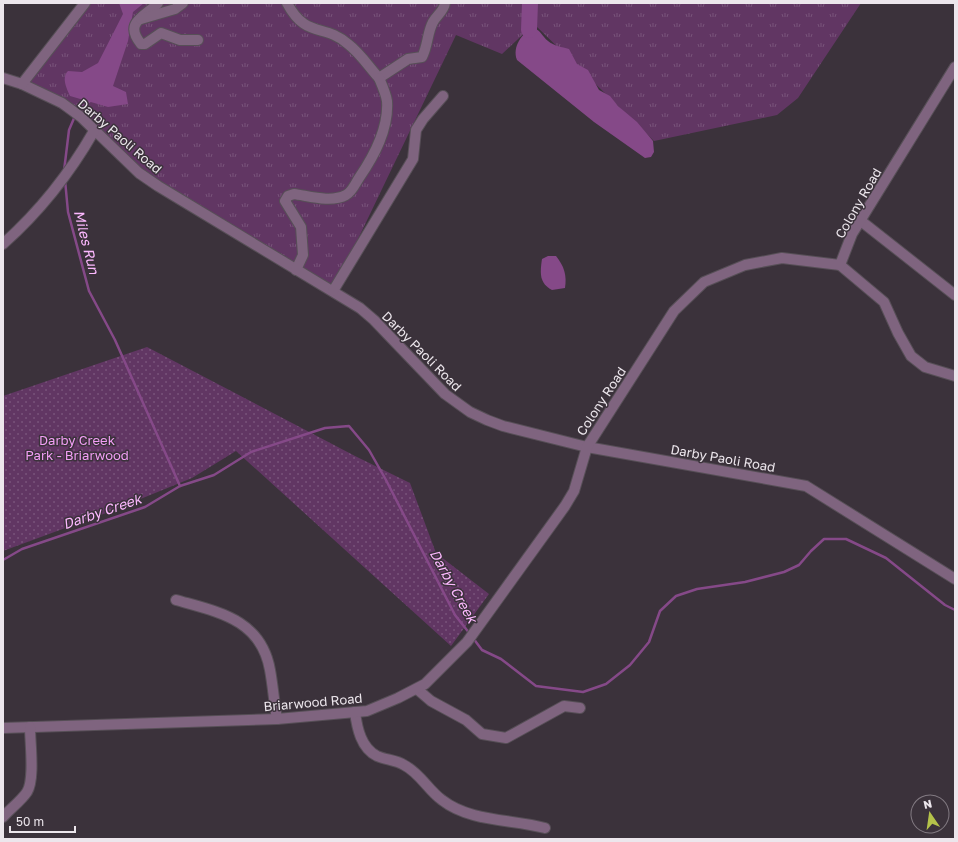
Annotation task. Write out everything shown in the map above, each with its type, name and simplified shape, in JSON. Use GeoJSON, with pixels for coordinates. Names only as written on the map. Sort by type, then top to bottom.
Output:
{"type":"FeatureCollection","features":[{"type":"Feature","properties":{"kind":"street"},"geometry":{"type":"LineString","coordinates":[[22,84],[85,3]]}},
{"type":"Feature","properties":{"kind":"street"},"geometry":{"type":"LineString","coordinates":[[158,3],[138,19],[134,27],[135,37],[141,44],[161,33],[180,40],[198,40]]}},
{"type":"Feature","properties":{"kind":"street"},"geometry":{"type":"LineString","coordinates":[[138,19],[159,15],[175,9],[183,3]]}},
{"type":"Feature","properties":{"kind":"street"},"geometry":{"type":"LineString","coordinates":[[287,3],[293,15],[303,25],[334,34],[349,44],[379,78],[387,100],[386,116],[376,149],[369,165],[346,195],[332,199],[294,194],[288,196],[285,201],[301,227],[303,256],[296,270]]}},
{"type":"Feature","properties":{"kind":"street"},"geometry":{"type":"LineString","coordinates":[[379,78],[408,58],[422,57],[426,49],[431,27],[444,8],[445,3]]}},
{"type":"Feature","properties":{"kind":"street","name":"Colony Road"},"geometry":{"type":"LineString","coordinates":[[587,447],[674,311],[704,282],[745,265],[782,258],[840,265],[852,234],[862,221],[955,67]]}},
{"type":"Feature","properties":{"kind":"street","name":"Darby Paoli Road"},"geometry":{"type":"LineString","coordinates":[[3,78],[22,84],[62,103],[80,117],[139,173],[360,308],[374,320],[445,394],[470,412],[503,426],[587,447],[806,486],[955,579]]}},
{"type":"Feature","properties":{"kind":"street"},"geometry":{"type":"LineString","coordinates":[[333,291],[413,159],[416,130],[423,119],[443,96]]}},
{"type":"Feature","properties":{"kind":"street"},"geometry":{"type":"LineString","coordinates":[[3,244],[25,224],[75,163],[94,131]]}},
{"type":"Feature","properties":{"kind":"street"},"geometry":{"type":"LineString","coordinates":[[862,221],[955,294]]}},
{"type":"Feature","properties":{"kind":"street"},"geometry":{"type":"LineString","coordinates":[[840,265],[884,302],[898,333],[911,356],[926,367],[955,376]]}},
{"type":"Feature","properties":{"kind":"street","name":"Briarwood Road"},"geometry":{"type":"LineString","coordinates":[[3,728],[277,719],[367,711],[417,689],[425,684],[467,642],[565,506],[574,490],[587,447]]}},
{"type":"Feature","properties":{"kind":"street"},"geometry":{"type":"LineString","coordinates":[[176,600],[238,620],[254,632],[264,649],[270,670],[277,719]]}},
{"type":"Feature","properties":{"kind":"street"},"geometry":{"type":"LineString","coordinates":[[417,689],[431,701],[466,720],[482,734],[506,738],[564,706],[580,708]]}},
{"type":"Feature","properties":{"kind":"street"},"geometry":{"type":"LineString","coordinates":[[355,712],[357,728],[362,740],[370,751],[377,756],[404,764],[430,786],[442,800],[479,817],[545,828]]}},
{"type":"Feature","properties":{"kind":"street"},"geometry":{"type":"LineString","coordinates":[[3,817],[27,792],[29,787],[30,727]]}},
{"type":"Feature","properties":{"kind":"green space"},"geometry":{"type":"Polygon","coordinates":[[[85,3],[861,3],[798,98],[777,115],[654,141],[534,24],[502,54],[456,35],[333,291],[184,203],[94,131],[22,84],[85,3]]]}},
{"type":"Feature","properties":{"kind":"green space","name":"Darby Creek Park - Briarwood"},"geometry":{"type":"Polygon","coordinates":[[[147,347],[355,456],[410,483],[436,553],[489,594],[451,646],[236,451],[192,478],[106,513],[3,551],[3,396],[147,347]]]}},
{"type":"Feature","properties":{"kind":"shaded area"},"geometry":{"type":"Polygon","coordinates":[[[119,3],[144,3],[133,12],[128,41],[113,86],[126,92],[128,104],[108,107],[70,96],[65,84],[66,74],[68,71],[82,72],[98,63],[123,14],[119,3]]]}},
{"type":"Feature","properties":{"kind":"shaded area"},"geometry":{"type":"Polygon","coordinates":[[[534,28],[550,43],[569,49],[577,64],[588,70],[599,90],[610,96],[618,106],[637,122],[653,141],[654,152],[651,157],[645,158],[594,122],[517,60],[516,50],[519,41],[522,36],[534,28]]]}},
{"type":"Feature","properties":{"kind":"shaded area"},"geometry":{"type":"Polygon","coordinates":[[[548,256],[556,256],[561,263],[566,279],[565,288],[552,290],[543,281],[541,277],[542,259],[548,256]]]}},
{"type":"Feature","properties":{"kind":"waterway"},"geometry":{"type":"LineString","coordinates":[[529,30],[530,3]]}},
{"type":"Feature","properties":{"kind":"waterway","name":"Miles Run"},"geometry":{"type":"LineString","coordinates":[[77,111],[90,101]]}},
{"type":"Feature","properties":{"kind":"waterway","name":"Miles Run"},"geometry":{"type":"LineString","coordinates":[[64,171],[69,130],[75,116]]}},
{"type":"Feature","properties":{"kind":"waterway","name":"Miles Run"},"geometry":{"type":"LineString","coordinates":[[65,180],[68,212],[89,291],[115,340],[180,486]]}},
{"type":"Feature","properties":{"kind":"waterway","name":"Darby Creek"},"geometry":{"type":"LineString","coordinates":[[3,560],[22,549],[145,507],[180,486],[214,475],[251,452],[325,428],[349,426],[369,450],[386,480],[455,615],[470,634]]}},
{"type":"Feature","properties":{"kind":"waterway","name":"Darby Creek"},"geometry":{"type":"LineString","coordinates":[[473,638],[482,650],[501,659],[536,686],[583,692],[606,684],[630,665],[649,642],[660,611],[676,596],[697,589],[745,582],[784,572],[799,565],[824,539],[846,539],[886,558],[945,605],[955,610]]}}]}
